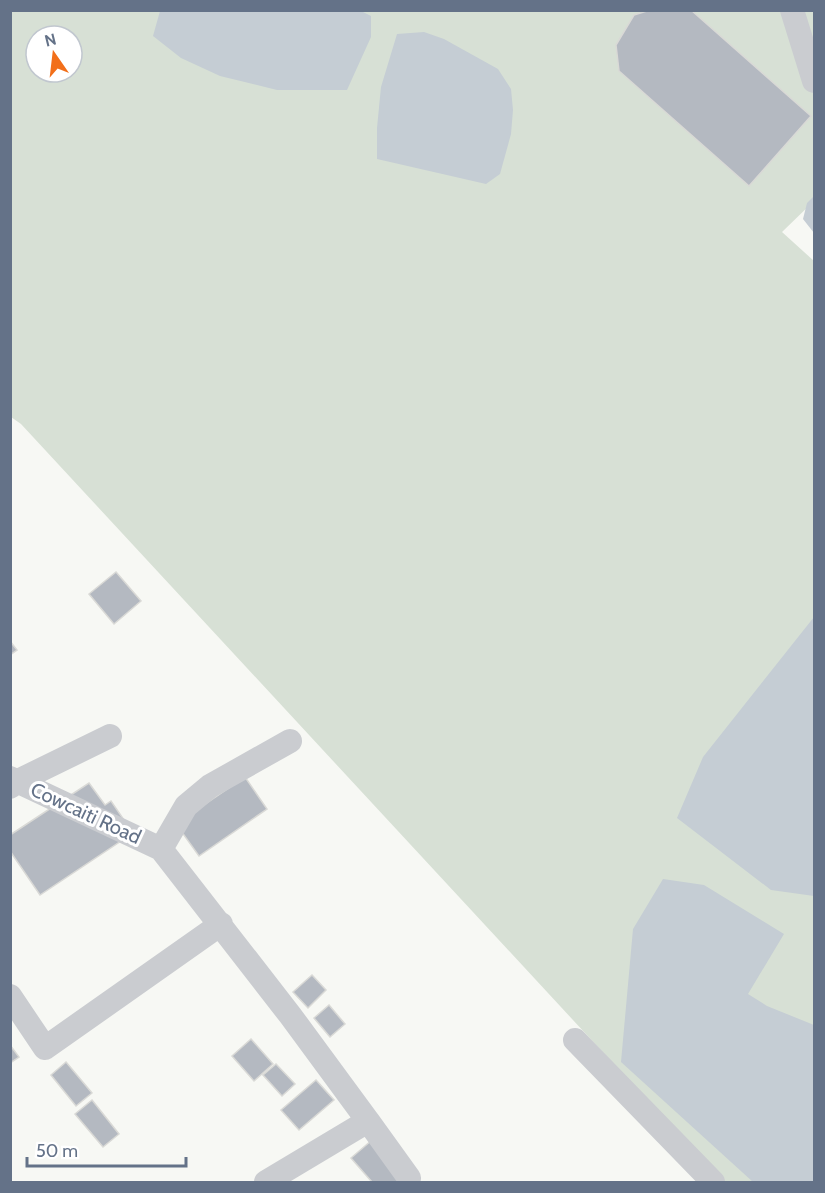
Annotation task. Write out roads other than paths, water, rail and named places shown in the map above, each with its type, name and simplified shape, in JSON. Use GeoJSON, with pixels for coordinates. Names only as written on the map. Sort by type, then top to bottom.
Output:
{"type":"FeatureCollection","features":[{"type":"Feature","properties":{"kind":"street"},"geometry":{"type":"LineString","coordinates":[[792,10],[814,81]]}},
{"type":"Feature","properties":{"kind":"street"},"geometry":{"type":"LineString","coordinates":[[13,782],[110,736]]}},
{"type":"Feature","properties":{"kind":"street"},"geometry":{"type":"LineString","coordinates":[[290,741],[210,786],[186,806],[161,849],[221,924],[409,1178]]}},
{"type":"Feature","properties":{"kind":"street","name":"Cowcaiti Road"},"geometry":{"type":"LineString","coordinates":[[13,782],[161,849]]}},
{"type":"Feature","properties":{"kind":"street"},"geometry":{"type":"LineString","coordinates":[[10,996],[45,1048],[221,924]]}},
{"type":"Feature","properties":{"kind":"street"},"geometry":{"type":"LineString","coordinates":[[575,1040],[713,1182]]}},
{"type":"Feature","properties":{"kind":"street"},"geometry":{"type":"LineString","coordinates":[[266,1182],[368,1121]]}}]}
